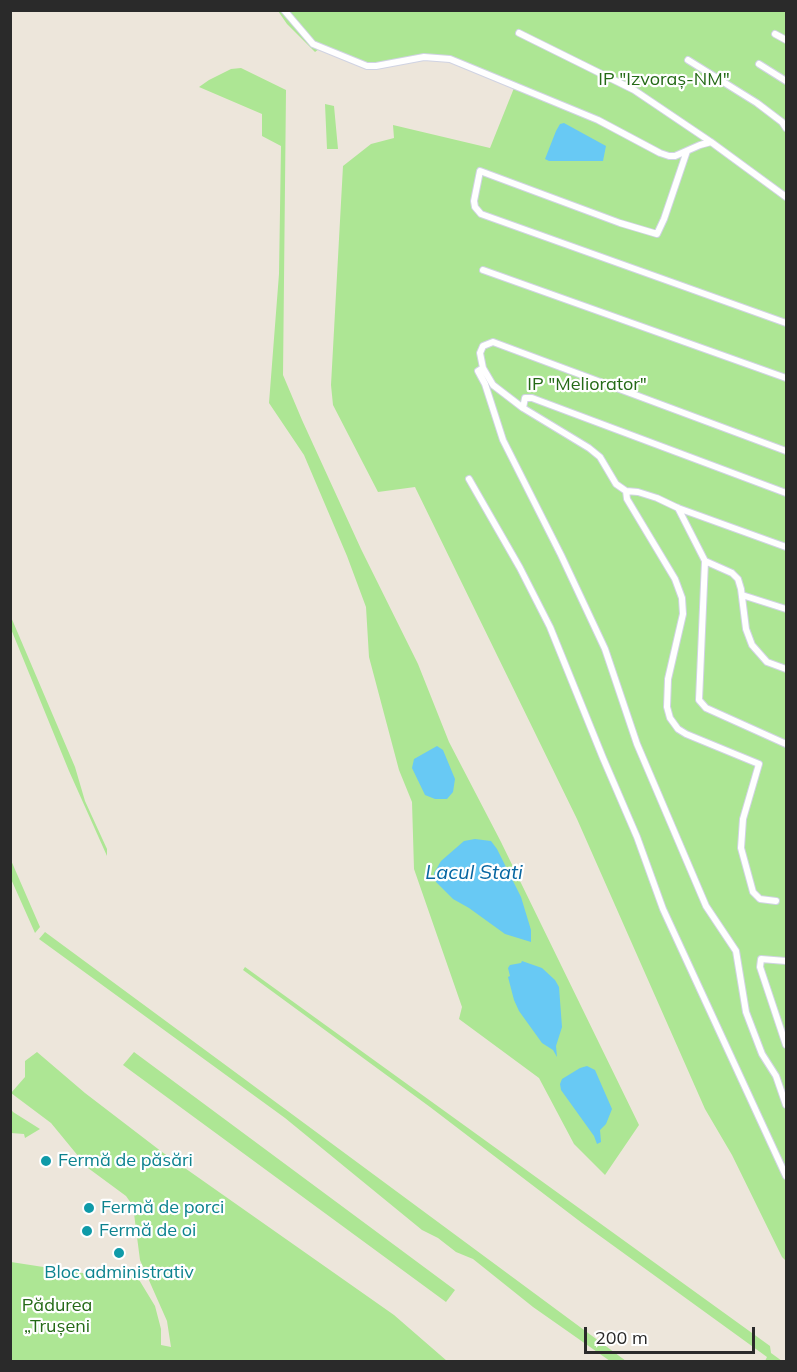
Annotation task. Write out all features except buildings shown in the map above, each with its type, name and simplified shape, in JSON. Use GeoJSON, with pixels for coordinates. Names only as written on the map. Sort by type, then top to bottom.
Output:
{"type":"FeatureCollection","features":[{"type":"Feature","properties":{"kind":"street"},"geometry":{"type":"LineString","coordinates":[[284,10],[313,44],[367,66],[424,57],[450,59],[598,120],[660,153],[675,156],[699,144],[711,142]]}},
{"type":"Feature","properties":{"kind":"street"},"geometry":{"type":"LineString","coordinates":[[519,33],[634,90],[711,142],[786,197]]}},
{"type":"Feature","properties":{"kind":"street"},"geometry":{"type":"LineString","coordinates":[[775,34],[786,40]]}},
{"type":"Feature","properties":{"kind":"street"},"geometry":{"type":"LineString","coordinates":[[688,60],[757,103],[782,122],[786,128]]}},
{"type":"Feature","properties":{"kind":"street"},"geometry":{"type":"LineString","coordinates":[[759,64],[786,81]]}},
{"type":"Feature","properties":{"kind":"street"},"geometry":{"type":"LineString","coordinates":[[687,151],[657,234],[620,223],[480,171],[474,201],[475,207],[482,214],[786,323]]}},
{"type":"Feature","properties":{"kind":"street"},"geometry":{"type":"LineString","coordinates":[[483,270],[786,378]]}},
{"type":"Feature","properties":{"kind":"street"},"geometry":{"type":"LineString","coordinates":[[786,451],[493,342],[483,346],[480,353],[483,368],[493,385],[523,408],[589,448],[600,457],[616,484],[626,491],[657,498],[678,508],[786,547]]}},
{"type":"Feature","properties":{"kind":"street"},"geometry":{"type":"LineString","coordinates":[[483,368],[478,372],[485,384],[503,440],[605,649],[637,744],[706,906],[736,951],[746,1012],[762,1054],[776,1076],[786,1105]]}},
{"type":"Feature","properties":{"kind":"street"},"geometry":{"type":"LineString","coordinates":[[523,408],[525,398],[532,398],[786,493]]}},
{"type":"Feature","properties":{"kind":"street"},"geometry":{"type":"LineString","coordinates":[[469,479],[520,568],[550,627],[638,837],[663,909],[786,1176]]}},
{"type":"Feature","properties":{"kind":"street"},"geometry":{"type":"LineString","coordinates":[[626,491],[627,499],[675,579],[682,598],[682,614],[668,680],[667,706],[670,718],[678,729],[686,734],[759,764],[743,819],[741,848],[753,892],[760,899],[776,901]]}},
{"type":"Feature","properties":{"kind":"street"},"geometry":{"type":"LineString","coordinates":[[678,508],[705,561],[699,700],[706,708],[786,744]]}},
{"type":"Feature","properties":{"kind":"street"},"geometry":{"type":"LineString","coordinates":[[705,561],[732,573],[738,579],[746,629],[752,645],[767,662],[786,669]]}},
{"type":"Feature","properties":{"kind":"street"},"geometry":{"type":"LineString","coordinates":[[742,595],[786,609]]}},
{"type":"Feature","properties":{"kind":"street"},"geometry":{"type":"LineString","coordinates":[[786,961],[761,959],[760,967],[786,1045]]}},
{"type":"Feature","properties":{"kind":"green space","name":"IP \"Meliorator\""},"geometry":{"type":"Polygon","coordinates":[[[278,11],[786,11],[786,1261],[732,1155],[705,1109],[577,819],[415,487],[378,492],[333,405],[331,385],[343,166],[371,144],[394,138],[393,125],[490,148],[514,88],[450,61],[424,59],[368,70],[319,49],[315,52],[287,24],[278,11]]]}},
{"type":"Feature","properties":{"kind":"green space"},"geometry":{"type":"Polygon","coordinates":[[[241,68],[286,90],[283,375],[361,549],[418,664],[449,742],[501,842],[639,1125],[605,1175],[574,1144],[539,1078],[459,1019],[462,1007],[414,869],[412,802],[399,770],[369,657],[366,607],[304,455],[269,403],[279,274],[281,146],[262,136],[262,114],[199,87],[231,69],[241,68]]]}},
{"type":"Feature","properties":{"kind":"green space"},"geometry":{"type":"Polygon","coordinates":[[[325,104],[334,106],[338,149],[327,149],[325,104]]]}},
{"type":"Feature","properties":{"kind":"green space"},"geometry":{"type":"Polygon","coordinates":[[[11,617],[75,767],[85,801],[107,849],[107,856],[69,771],[11,629],[11,617]]]}},
{"type":"Feature","properties":{"kind":"green space"},"geometry":{"type":"Polygon","coordinates":[[[10,858],[40,927],[35,933],[11,879],[10,858]]]}},
{"type":"Feature","properties":{"kind":"green space"},"geometry":{"type":"Polygon","coordinates":[[[45,932],[626,1361],[610,1361],[533,1307],[473,1259],[456,1252],[438,1238],[422,1230],[285,1118],[39,939],[45,932]]]}},
{"type":"Feature","properties":{"kind":"green space"},"geometry":{"type":"Polygon","coordinates":[[[245,967],[770,1346],[771,1353],[782,1361],[765,1361],[767,1357],[582,1223],[430,1107],[243,970],[245,967]]]}},
{"type":"Feature","properties":{"kind":"green space","name":"Pădurea „Trușeni"},"geometry":{"type":"Polygon","coordinates":[[[37,1052],[85,1093],[162,1152],[394,1315],[447,1361],[11,1361],[11,1262],[95,1275],[138,1278],[155,1306],[161,1329],[161,1345],[171,1347],[167,1321],[140,1260],[133,1206],[126,1196],[88,1168],[51,1123],[11,1093],[25,1077],[25,1061],[37,1052]]]}},
{"type":"Feature","properties":{"kind":"green space"},"geometry":{"type":"Polygon","coordinates":[[[134,1052],[455,1290],[446,1302],[123,1065],[134,1052]]]}},
{"type":"Feature","properties":{"kind":"green space"},"geometry":{"type":"Polygon","coordinates":[[[11,1109],[40,1129],[25,1138],[24,1134],[11,1133],[11,1109]]]}},
{"type":"Feature","properties":{"kind":"water"},"geometry":{"type":"Polygon","coordinates":[[[564,123],[606,146],[603,161],[549,161],[545,159],[556,131],[560,124],[564,123]]]}},
{"type":"Feature","properties":{"kind":"water"},"geometry":{"type":"Polygon","coordinates":[[[437,746],[443,750],[455,779],[453,792],[447,799],[435,799],[425,795],[412,768],[414,759],[437,746]]]}},
{"type":"Feature","properties":{"kind":"water","name":"Lacul Stati"},"geometry":{"type":"Polygon","coordinates":[[[475,839],[491,841],[497,849],[521,897],[531,930],[531,942],[505,934],[453,899],[436,882],[434,873],[441,861],[464,841],[475,839]]]}},
{"type":"Feature","properties":{"kind":"water"},"geometry":{"type":"Polygon","coordinates":[[[522,961],[542,968],[559,987],[562,1027],[556,1046],[557,1057],[553,1050],[542,1043],[519,1011],[514,1000],[508,968],[522,961]]]}},
{"type":"Feature","properties":{"kind":"water"},"geometry":{"type":"Polygon","coordinates":[[[587,1066],[595,1070],[612,1109],[606,1124],[600,1130],[601,1142],[597,1144],[594,1136],[561,1090],[560,1084],[562,1079],[587,1066]]]}},
{"type":"Feature","properties":{"kind":"place","name":"Fermă de păsări"},"geometry":{"type":"Point","coordinates":[46,1161]}},
{"type":"Feature","properties":{"kind":"place","name":"Fermă de porci"},"geometry":{"type":"Point","coordinates":[89,1208]}},
{"type":"Feature","properties":{"kind":"place","name":"Fermă de oi"},"geometry":{"type":"Point","coordinates":[87,1231]}},
{"type":"Feature","properties":{"kind":"place","name":"Bloc administrativ"},"geometry":{"type":"Point","coordinates":[119,1253]}},
{"type":"Feature","properties":{"kind":"park label","name":"IP \"Izvoraș-NM\""},"geometry":{"type":"Point","coordinates":[664,80]}}]}
